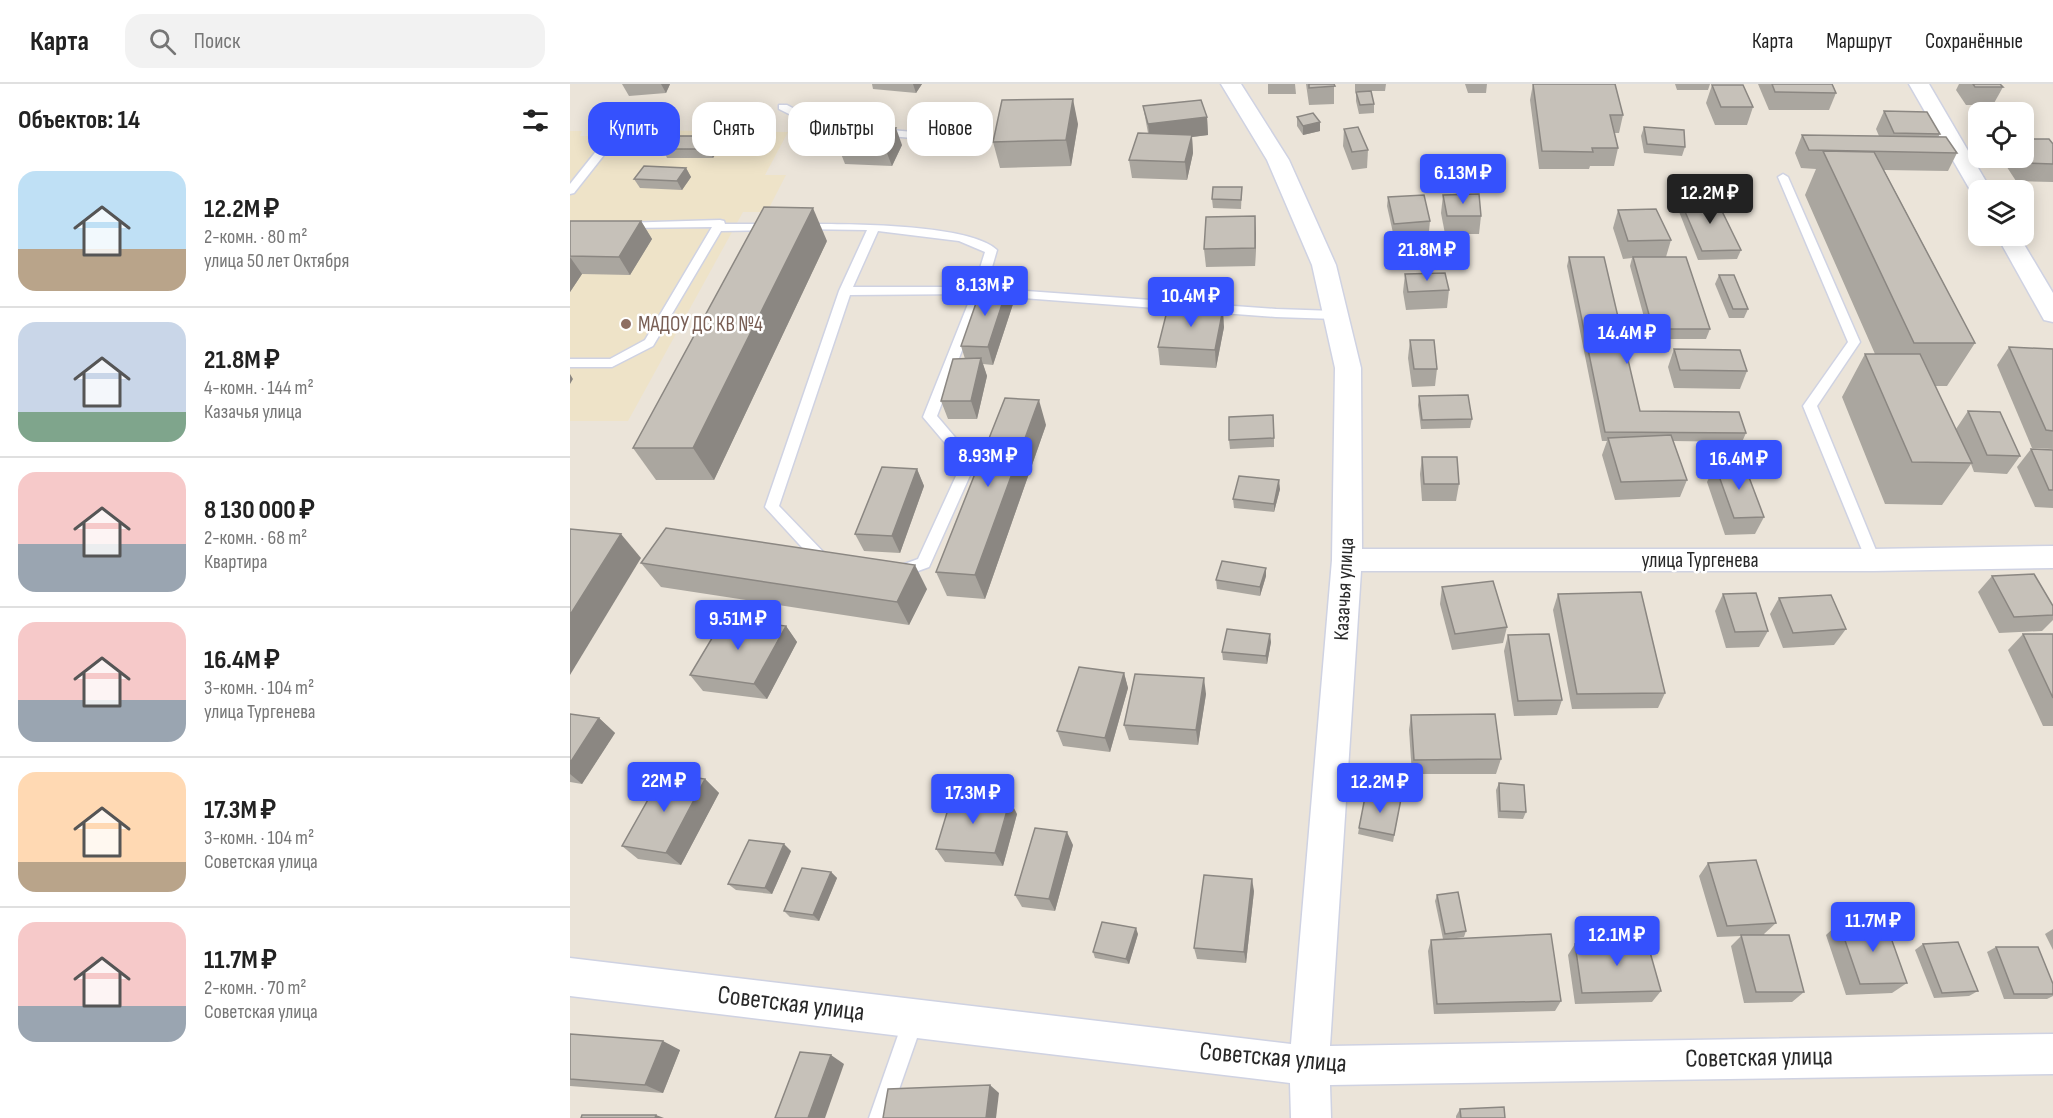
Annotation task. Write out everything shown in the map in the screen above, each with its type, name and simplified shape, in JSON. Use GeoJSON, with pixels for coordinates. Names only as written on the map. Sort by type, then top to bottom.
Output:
{"type":"FeatureCollection","features":[{"type":"Feature","properties":{"kind":"street","name":"Казачья улица"},"geometry":{"type":"LineString","coordinates":[[1231,84],[1278,160],[1324,265],[1347,368],[1347,560],[1309,1066],[1311,1118]]}},
{"type":"Feature","properties":{"kind":"street"},"geometry":{"type":"LineString","coordinates":[[1918,84],[1976,180]]}},
{"type":"Feature","properties":{"kind":"street"},"geometry":{"type":"LineString","coordinates":[[2017,246],[2042,274],[2053,314]]}},
{"type":"Feature","properties":{"kind":"street","name":"улица Тургенева"},"geometry":{"type":"LineString","coordinates":[[1347,560],[1873,560],[2053,557]]}},
{"type":"Feature","properties":{"kind":"street","name":"Советская улица"},"geometry":{"type":"LineString","coordinates":[[570,977],[1309,1066],[2053,1054]]}},
{"type":"Feature","properties":{"kind":"lane"},"geometry":{"type":"LineString","coordinates":[[783,107],[821,127],[907,135]]}},
{"type":"Feature","properties":{"kind":"lane"},"geometry":{"type":"LineString","coordinates":[[570,191],[598,156]]}},
{"type":"Feature","properties":{"kind":"lane"},"geometry":{"type":"LineString","coordinates":[[1783,177],[1854,342],[1810,406],[1873,560]]}},
{"type":"Feature","properties":{"kind":"lane"},"geometry":{"type":"LineString","coordinates":[[570,363],[612,363],[649,343],[720,223],[616,225]]}},
{"type":"Feature","properties":{"kind":"lane"},"geometry":{"type":"LineString","coordinates":[[717,228],[874,227],[961,238],[991,250],[979,291],[930,417],[969,462],[924,563],[897,573],[886,572]]}},
{"type":"Feature","properties":{"kind":"lane"},"geometry":{"type":"LineString","coordinates":[[834,564],[824,563],[772,507],[845,291],[874,227]]}},
{"type":"Feature","properties":{"kind":"lane"},"geometry":{"type":"LineString","coordinates":[[845,291],[979,291],[1276,313],[1335,315]]}},
{"type":"Feature","properties":{"kind":"lane"},"geometry":{"type":"LineString","coordinates":[[879,1118],[914,1018]]}},
{"type":"Feature","properties":{"kind":"shaded area","name":"МАДОУ ДС КВ №4"},"geometry":{"type":"Polygon","coordinates":[[[570,131],[582,131],[580,136],[588,136],[588,156],[680,156],[680,131],[692,131],[692,156],[775,156],[765,175],[786,175],[767,212],[743,212],[628,421],[570,421],[570,131]]]}},
{"type":"Feature","properties":{"kind":"shaded area","name":"МАДОУ ДС КВ №4"},"geometry":{"type":"Polygon","coordinates":[[[776,132],[788,132],[776,154],[776,132]]]}},
{"type":"Feature","properties":{"kind":"building"},"geometry":{"type":"Polygon","coordinates":[[[1309,84],[1334,84],[1335,86],[1309,88],[1309,84]]]}},
{"type":"Feature","properties":{"kind":"building"},"geometry":{"type":"Polygon","coordinates":[[[1533,84],[1615,84],[1623,115],[1610,115],[1618,148],[1592,148],[1593,152],[1542,151],[1533,84]]]}},
{"type":"Feature","properties":{"kind":"building"},"geometry":{"type":"Polygon","coordinates":[[[1772,84],[1832,84],[1836,93],[1775,92],[1772,84]]]}},
{"type":"Feature","properties":{"kind":"building"},"geometry":{"type":"Polygon","coordinates":[[[1973,84],[2000,84],[2003,87],[1975,87],[1973,84]]]}},
{"type":"Feature","properties":{"kind":"building"},"geometry":{"type":"Polygon","coordinates":[[[1712,85],[1743,85],[1753,107],[1721,107],[1712,85]]]}},
{"type":"Feature","properties":{"kind":"building"},"geometry":{"type":"Polygon","coordinates":[[[1371,91],[1374,104],[1360,105],[1356,92],[1371,91]]]}},
{"type":"Feature","properties":{"kind":"building"},"geometry":{"type":"Polygon","coordinates":[[[1073,99],[1066,140],[993,142],[1002,100],[1073,99]]]}},
{"type":"Feature","properties":{"kind":"building"},"geometry":{"type":"Polygon","coordinates":[[[1201,100],[1207,117],[1148,124],[1143,106],[1201,100]]]}},
{"type":"Feature","properties":{"kind":"building"},"geometry":{"type":"Polygon","coordinates":[[[1884,111],[1927,112],[1940,134],[1894,133],[1884,111]]]}},
{"type":"Feature","properties":{"kind":"building"},"geometry":{"type":"Polygon","coordinates":[[[1313,113],[1320,122],[1303,126],[1297,117],[1313,113]]]}},
{"type":"Feature","properties":{"kind":"building"},"geometry":{"type":"Polygon","coordinates":[[[1358,127],[1368,150],[1352,152],[1344,129],[1358,127]]]}},
{"type":"Feature","properties":{"kind":"building"},"geometry":{"type":"Polygon","coordinates":[[[1644,127],[1684,130],[1685,147],[1647,144],[1644,127]]]}},
{"type":"Feature","properties":{"kind":"building"},"geometry":{"type":"Polygon","coordinates":[[[1138,133],[1192,135],[1185,162],[1129,160],[1138,133]]]}},
{"type":"Feature","properties":{"kind":"building"},"geometry":{"type":"Polygon","coordinates":[[[1802,135],[1946,137],[1957,153],[1809,150],[1802,135]]]}},
{"type":"Feature","properties":{"kind":"building"},"geometry":{"type":"Polygon","coordinates":[[[680,136],[692,136],[692,149],[680,149],[680,136]]]}},
{"type":"Feature","properties":{"kind":"building"},"geometry":{"type":"Polygon","coordinates":[[[2034,139],[2049,139],[2053,144],[2053,164],[2034,163],[2034,139]]]}},
{"type":"Feature","properties":{"kind":"building"},"geometry":{"type":"Polygon","coordinates":[[[1823,151],[1874,152],[1975,343],[1914,343],[1823,151]]]}},
{"type":"Feature","properties":{"kind":"building"},"geometry":{"type":"Polygon","coordinates":[[[644,166],[686,168],[677,181],[634,179],[644,166]]]}},
{"type":"Feature","properties":{"kind":"building"},"geometry":{"type":"Polygon","coordinates":[[[1213,187],[1242,187],[1241,200],[1212,199],[1213,187]]]}},
{"type":"Feature","properties":{"kind":"building"},"geometry":{"type":"Polygon","coordinates":[[[1479,194],[1481,216],[1447,216],[1443,195],[1479,194]]]}},
{"type":"Feature","properties":{"kind":"building"},"geometry":{"type":"Polygon","coordinates":[[[1424,195],[1430,221],[1394,224],[1388,197],[1424,195]]]}},
{"type":"Feature","properties":{"kind":"building"},"geometry":{"type":"Polygon","coordinates":[[[1716,199],[1741,250],[1702,251],[1680,200],[1716,199]]]}},
{"type":"Feature","properties":{"kind":"building"},"geometry":{"type":"Polygon","coordinates":[[[764,207],[813,208],[693,448],[633,448],[764,207]]]}},
{"type":"Feature","properties":{"kind":"building"},"geometry":{"type":"Polygon","coordinates":[[[1656,209],[1671,240],[1628,241],[1618,210],[1656,209]]]}},
{"type":"Feature","properties":{"kind":"building"},"geometry":{"type":"Polygon","coordinates":[[[1255,216],[1255,248],[1204,249],[1206,217],[1255,216]]]}},
{"type":"Feature","properties":{"kind":"building"},"geometry":{"type":"Polygon","coordinates":[[[570,221],[641,221],[619,257],[570,256],[570,221]]]}},
{"type":"Feature","properties":{"kind":"building"},"geometry":{"type":"Polygon","coordinates":[[[1569,257],[1604,257],[1640,411],[1739,412],[1746,433],[1605,432],[1569,257]]]}},
{"type":"Feature","properties":{"kind":"building"},"geometry":{"type":"Polygon","coordinates":[[[1633,257],[1686,257],[1710,329],[1653,329],[1633,257]]]}},
{"type":"Feature","properties":{"kind":"building"},"geometry":{"type":"Polygon","coordinates":[[[1445,273],[1449,290],[1408,292],[1405,274],[1445,273]]]}},
{"type":"Feature","properties":{"kind":"building"},"geometry":{"type":"Polygon","coordinates":[[[1719,275],[1734,275],[1748,309],[1733,309],[1719,275]]]}},
{"type":"Feature","properties":{"kind":"building"},"geometry":{"type":"Polygon","coordinates":[[[982,286],[1008,286],[988,347],[961,346],[982,286]]]}},
{"type":"Feature","properties":{"kind":"building"},"geometry":{"type":"Polygon","coordinates":[[[1168,307],[1223,309],[1215,350],[1158,347],[1168,307]]]}},
{"type":"Feature","properties":{"kind":"building"},"geometry":{"type":"Polygon","coordinates":[[[1410,340],[1434,340],[1437,369],[1414,369],[1410,340]]]}},
{"type":"Feature","properties":{"kind":"building"},"geometry":{"type":"Polygon","coordinates":[[[2009,347],[2053,349],[2053,431],[2046,430],[2009,347]]]}},
{"type":"Feature","properties":{"kind":"building"},"geometry":{"type":"Polygon","coordinates":[[[1674,349],[1740,350],[1747,371],[1680,370],[1674,349]]]}},
{"type":"Feature","properties":{"kind":"building"},"geometry":{"type":"Polygon","coordinates":[[[1865,354],[1920,354],[1972,463],[1912,462],[1865,354]]]}},
{"type":"Feature","properties":{"kind":"building"},"geometry":{"type":"Polygon","coordinates":[[[981,358],[971,401],[941,401],[953,359],[981,358]]]}},
{"type":"Feature","properties":{"kind":"building"},"geometry":{"type":"Polygon","coordinates":[[[1468,395],[1472,419],[1422,420],[1419,396],[1468,395]]]}},
{"type":"Feature","properties":{"kind":"building"},"geometry":{"type":"Polygon","coordinates":[[[1005,398],[1039,400],[975,575],[936,572],[1005,398]]]}},
{"type":"Feature","properties":{"kind":"building"},"geometry":{"type":"Polygon","coordinates":[[[1968,411],[2000,412],[2020,456],[1987,455],[1968,411]]]}},
{"type":"Feature","properties":{"kind":"building"},"geometry":{"type":"Polygon","coordinates":[[[1273,415],[1274,438],[1229,440],[1229,417],[1273,415]]]}},
{"type":"Feature","properties":{"kind":"building"},"geometry":{"type":"Polygon","coordinates":[[[1671,435],[1687,480],[1621,482],[1608,438],[1671,435]]]}},
{"type":"Feature","properties":{"kind":"building"},"geometry":{"type":"Polygon","coordinates":[[[2031,449],[2053,450],[2053,490],[2049,490],[2031,449]]]}},
{"type":"Feature","properties":{"kind":"building"},"geometry":{"type":"Polygon","coordinates":[[[1422,457],[1457,457],[1459,484],[1424,484],[1422,457]]]}},
{"type":"Feature","properties":{"kind":"building"},"geometry":{"type":"Polygon","coordinates":[[[1744,464],[1764,517],[1734,518],[1715,465],[1744,464]]]}},
{"type":"Feature","properties":{"kind":"building"},"geometry":{"type":"Polygon","coordinates":[[[882,467],[917,469],[892,536],[855,534],[882,467]]]}},
{"type":"Feature","properties":{"kind":"building"},"geometry":{"type":"Polygon","coordinates":[[[1239,476],[1279,480],[1274,504],[1233,499],[1239,476]]]}},
{"type":"Feature","properties":{"kind":"building"},"geometry":{"type":"Polygon","coordinates":[[[666,528],[915,565],[897,602],[641,563],[666,528]]]}},
{"type":"Feature","properties":{"kind":"building"},"geometry":{"type":"Polygon","coordinates":[[[570,529],[621,534],[570,615],[570,529]]]}},
{"type":"Feature","properties":{"kind":"building"},"geometry":{"type":"Polygon","coordinates":[[[1222,561],[1266,568],[1260,587],[1216,580],[1222,561]]]}},
{"type":"Feature","properties":{"kind":"building"},"geometry":{"type":"Polygon","coordinates":[[[2034,574],[2053,606],[2053,615],[2014,617],[1992,576],[2034,574]]]}},
{"type":"Feature","properties":{"kind":"building"},"geometry":{"type":"Polygon","coordinates":[[[1493,581],[1507,627],[1455,634],[1442,587],[1493,581]]]}},
{"type":"Feature","properties":{"kind":"building"},"geometry":{"type":"Polygon","coordinates":[[[1641,592],[1665,693],[1577,694],[1558,594],[1641,592]]]}},
{"type":"Feature","properties":{"kind":"building"},"geometry":{"type":"Polygon","coordinates":[[[1756,593],[1768,631],[1735,632],[1723,594],[1756,593]]]}},
{"type":"Feature","properties":{"kind":"building"},"geometry":{"type":"Polygon","coordinates":[[[1831,595],[1846,629],[1793,633],[1779,598],[1831,595]]]}},
{"type":"Feature","properties":{"kind":"building"},"geometry":{"type":"Polygon","coordinates":[[[724,618],[786,626],[754,684],[690,675],[724,618]]]}},
{"type":"Feature","properties":{"kind":"building"},"geometry":{"type":"Polygon","coordinates":[[[1227,629],[1270,634],[1266,656],[1222,652],[1227,629]]]}},
{"type":"Feature","properties":{"kind":"building"},"geometry":{"type":"Polygon","coordinates":[[[1549,634],[1562,700],[1518,701],[1508,635],[1549,634]]]}},
{"type":"Feature","properties":{"kind":"building"},"geometry":{"type":"Polygon","coordinates":[[[2023,634],[2053,634],[2053,698],[2023,634]]]}},
{"type":"Feature","properties":{"kind":"building"},"geometry":{"type":"Polygon","coordinates":[[[1079,667],[1124,673],[1105,738],[1057,731],[1079,667]]]}},
{"type":"Feature","properties":{"kind":"building"},"geometry":{"type":"Polygon","coordinates":[[[1135,674],[1204,678],[1196,730],[1124,725],[1135,674]]]}},
{"type":"Feature","properties":{"kind":"building"},"geometry":{"type":"Polygon","coordinates":[[[570,714],[599,718],[570,763],[570,714]]]}},
{"type":"Feature","properties":{"kind":"building"},"geometry":{"type":"Polygon","coordinates":[[[1495,714],[1501,759],[1414,760],[1411,715],[1495,714]]]}},
{"type":"Feature","properties":{"kind":"building"},"geometry":{"type":"Polygon","coordinates":[[[663,773],[705,779],[666,853],[622,846],[663,773]]]}},
{"type":"Feature","properties":{"kind":"building"},"geometry":{"type":"Polygon","coordinates":[[[1499,783],[1524,785],[1526,812],[1500,811],[1499,783]]]}},
{"type":"Feature","properties":{"kind":"building"},"geometry":{"type":"Polygon","coordinates":[[[1366,792],[1401,799],[1394,835],[1359,828],[1366,792]]]}},
{"type":"Feature","properties":{"kind":"building"},"geometry":{"type":"Polygon","coordinates":[[[952,796],[1010,800],[995,853],[936,849],[952,796]]]}},
{"type":"Feature","properties":{"kind":"building"},"geometry":{"type":"Polygon","coordinates":[[[1035,828],[1067,832],[1049,899],[1015,895],[1035,828]]]}},
{"type":"Feature","properties":{"kind":"building"},"geometry":{"type":"Polygon","coordinates":[[[749,840],[784,844],[765,888],[728,884],[749,840]]]}},
{"type":"Feature","properties":{"kind":"building"},"geometry":{"type":"Polygon","coordinates":[[[1756,860],[1776,923],[1727,926],[1708,863],[1756,860]]]}},
{"type":"Feature","properties":{"kind":"building"},"geometry":{"type":"Polygon","coordinates":[[[802,868],[831,872],[813,915],[784,911],[802,868]]]}},
{"type":"Feature","properties":{"kind":"building"},"geometry":{"type":"Polygon","coordinates":[[[1204,875],[1252,879],[1244,952],[1194,948],[1204,875]]]}},
{"type":"Feature","properties":{"kind":"building"},"geometry":{"type":"Polygon","coordinates":[[[1458,892],[1466,931],[1445,934],[1437,895],[1458,892]]]}},
{"type":"Feature","properties":{"kind":"building"},"geometry":{"type":"Polygon","coordinates":[[[1885,921],[1907,983],[1860,984],[1839,923],[1885,921]]]}},
{"type":"Feature","properties":{"kind":"building"},"geometry":{"type":"Polygon","coordinates":[[[1102,922],[1136,928],[1126,959],[1093,952],[1102,922]]]}},
{"type":"Feature","properties":{"kind":"building"},"geometry":{"type":"Polygon","coordinates":[[[1551,934],[1561,1001],[1437,1004],[1431,940],[1551,934]]]}},
{"type":"Feature","properties":{"kind":"building"},"geometry":{"type":"Polygon","coordinates":[[[1741,935],[1789,935],[1804,992],[1756,992],[1741,935]]]}},
{"type":"Feature","properties":{"kind":"building"},"geometry":{"type":"Polygon","coordinates":[[[1646,938],[1661,991],[1582,993],[1575,944],[1646,938]]]}},
{"type":"Feature","properties":{"kind":"building"},"geometry":{"type":"Polygon","coordinates":[[[1958,942],[1978,991],[1942,993],[1923,944],[1958,942]]]}},
{"type":"Feature","properties":{"kind":"building"},"geometry":{"type":"Polygon","coordinates":[[[1996,947],[2038,947],[2053,984],[2053,994],[2014,994],[1996,947]]]}},
{"type":"Feature","properties":{"kind":"building"},"geometry":{"type":"Polygon","coordinates":[[[570,1034],[663,1041],[645,1085],[570,1079],[570,1034]]]}},
{"type":"Feature","properties":{"kind":"building"},"geometry":{"type":"Polygon","coordinates":[[[800,1052],[831,1055],[808,1118],[775,1118],[800,1052]]]}},
{"type":"Feature","properties":{"kind":"building"},"geometry":{"type":"Polygon","coordinates":[[[990,1085],[986,1118],[883,1118],[888,1089],[990,1085]]]}},
{"type":"Feature","properties":{"kind":"building"},"geometry":{"type":"Polygon","coordinates":[[[1504,1107],[1505,1118],[1461,1118],[1460,1109],[1504,1107]]]}},
{"type":"Feature","properties":{"kind":"building"},"geometry":{"type":"Polygon","coordinates":[[[582,1115],[656,1115],[655,1118],[581,1118],[582,1115]]]}},
{"type":"Feature","properties":{"kind":"place","name":"МАДОУ ДС КВ №4"},"geometry":{"type":"Point","coordinates":[626,324]}}]}
